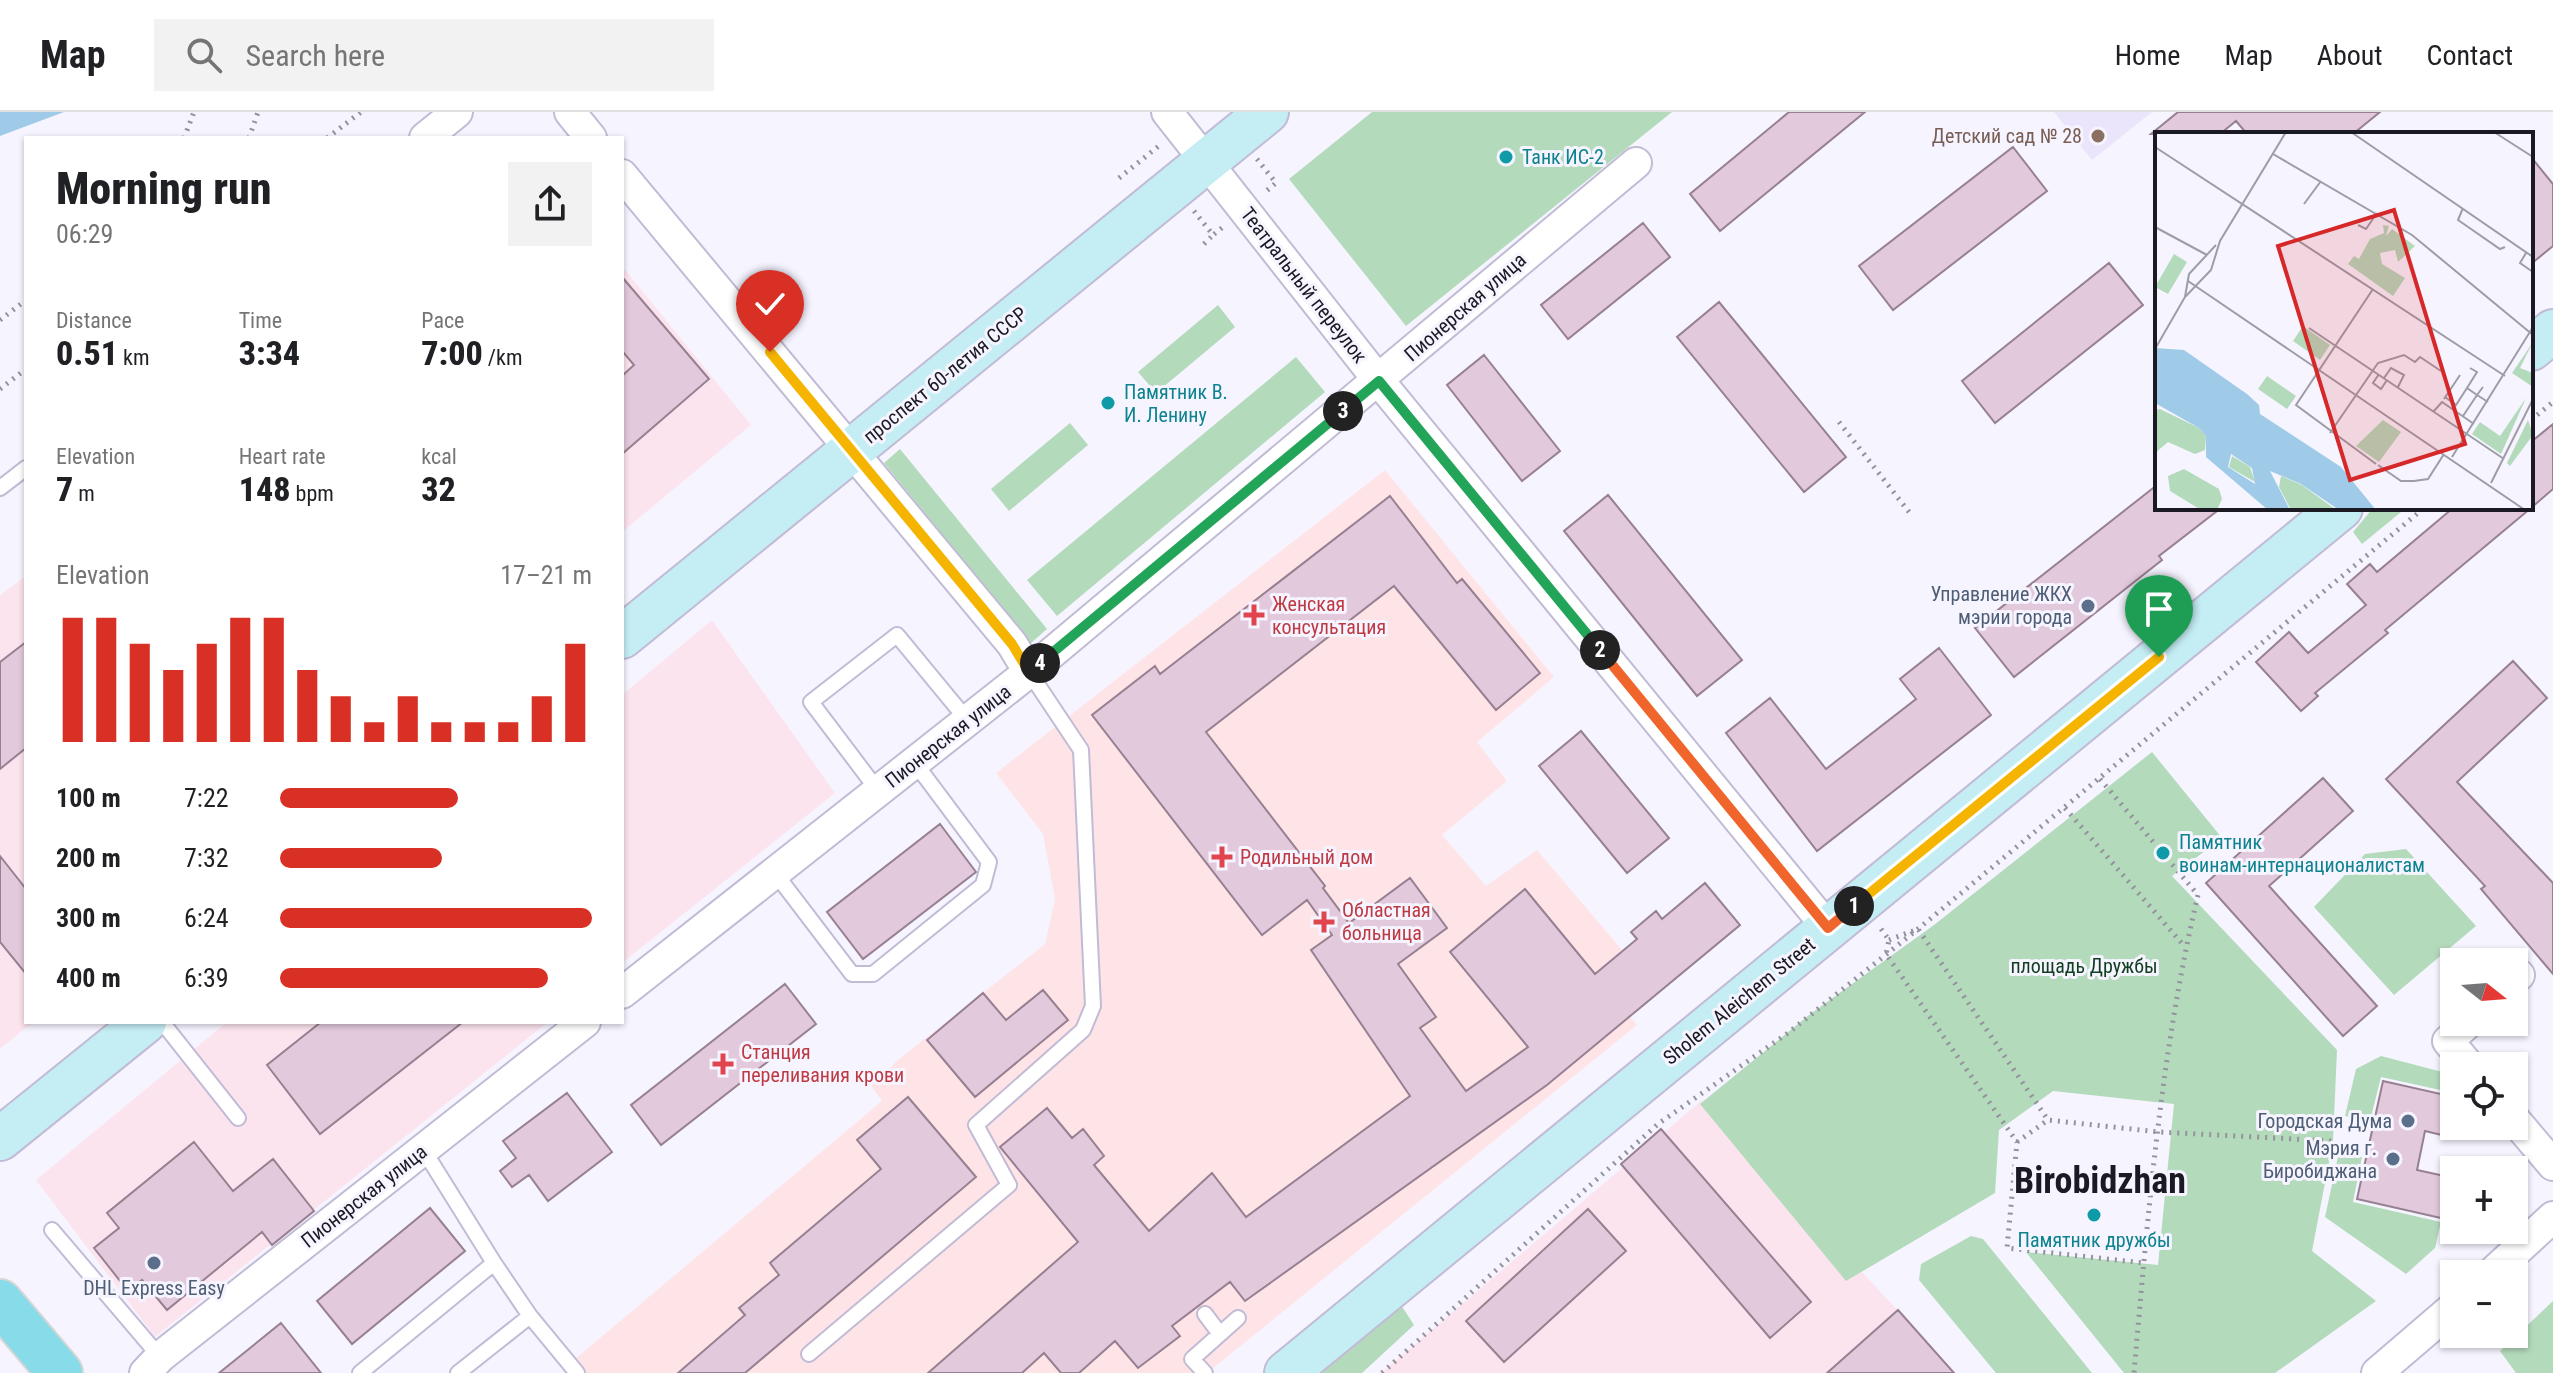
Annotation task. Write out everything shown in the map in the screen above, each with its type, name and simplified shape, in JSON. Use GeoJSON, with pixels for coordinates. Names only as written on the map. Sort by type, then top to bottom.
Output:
{"type":"FeatureCollection","features":[{"type":"Feature","properties":{"kind":"main road","name":"проспект 60-летия СССР"},"geometry":{"type":"LineString","coordinates":[[624,635],[1267,112]]}},
{"type":"Feature","properties":{"kind":"main road"},"geometry":{"type":"LineString","coordinates":[[2533,347],[2553,331]]}},
{"type":"Feature","properties":{"kind":"main road","name":"Sholem Aleichem Street"},"geometry":{"type":"LineString","coordinates":[[1286,1373],[2339,510]]}},
{"type":"Feature","properties":{"kind":"main road"},"geometry":{"type":"LineString","coordinates":[[0,1139],[143,1024]]}},
{"type":"Feature","properties":{"kind":"main road"},"geometry":{"type":"LineString","coordinates":[[0,1302],[60,1373]]}},
{"type":"Feature","properties":{"kind":"street"},"geometry":{"type":"LineString","coordinates":[[427,136],[457,112]]}},
{"type":"Feature","properties":{"kind":"street"},"geometry":{"type":"LineString","coordinates":[[570,112],[589,136]]}},
{"type":"Feature","properties":{"kind":"street","name":"Театральный переулок"},"geometry":{"type":"LineString","coordinates":[[1167,112],[1379,381],[1828,928]]}},
{"type":"Feature","properties":{"kind":"street","name":"Пионерская улица"},"geometry":{"type":"LineString","coordinates":[[624,991],[968,722],[1636,163]]}},
{"type":"Feature","properties":{"kind":"street"},"geometry":{"type":"LineString","coordinates":[[624,177],[1012,644],[1029,672]]}},
{"type":"Feature","properties":{"kind":"street","name":"Пионерская улица"},"geometry":{"type":"LineString","coordinates":[[152,1365],[582,1024]]}},
{"type":"Feature","properties":{"kind":"street"},"geometry":{"type":"LineString","coordinates":[[2454,1036],[2448,1041],[2457,1052]]}},
{"type":"Feature","properties":{"kind":"street"},"geometry":{"type":"LineString","coordinates":[[2528,1136],[2553,1165]]}},
{"type":"Feature","properties":{"kind":"street"},"geometry":{"type":"LineString","coordinates":[[2506,1260],[2553,1217]]}},
{"type":"Feature","properties":{"kind":"street"},"geometry":{"type":"LineString","coordinates":[[2377,1373],[2440,1319]]}},
{"type":"Feature","properties":{"kind":"lane"},"geometry":{"type":"LineString","coordinates":[[0,488],[24,470]]}},
{"type":"Feature","properties":{"kind":"lane"},"geometry":{"type":"LineString","coordinates":[[879,792],[811,702],[897,635],[968,722]]}},
{"type":"Feature","properties":{"kind":"lane"},"geometry":{"type":"LineString","coordinates":[[809,1354],[1009,1185],[976,1125],[1083,1030],[1093,1006],[1081,750],[1029,672]]}},
{"type":"Feature","properties":{"kind":"lane"},"geometry":{"type":"LineString","coordinates":[[775,873],[852,974],[873,974],[983,885],[989,862],[915,763]]}},
{"type":"Feature","properties":{"kind":"lane"},"geometry":{"type":"LineString","coordinates":[[164,1024],[238,1118]]}},
{"type":"Feature","properties":{"kind":"lane"},"geometry":{"type":"LineString","coordinates":[[423,1149],[530,1316],[577,1373]]}},
{"type":"Feature","properties":{"kind":"lane"},"geometry":{"type":"LineString","coordinates":[[52,1230],[152,1365]]}},
{"type":"Feature","properties":{"kind":"lane"},"geometry":{"type":"LineString","coordinates":[[360,1373],[494,1263]]}},
{"type":"Feature","properties":{"kind":"lane"},"geometry":{"type":"LineString","coordinates":[[1205,1314],[1220,1334]]}},
{"type":"Feature","properties":{"kind":"lane"},"geometry":{"type":"LineString","coordinates":[[458,1373],[530,1316]]}},
{"type":"Feature","properties":{"kind":"lane"},"geometry":{"type":"LineString","coordinates":[[1205,1373],[1192,1359],[1238,1318]]}},
{"type":"Feature","properties":{"kind":"path"},"geometry":{"type":"LineString","coordinates":[[185,136],[194,112]]}},
{"type":"Feature","properties":{"kind":"path"},"geometry":{"type":"LineString","coordinates":[[250,136],[258,112]]}},
{"type":"Feature","properties":{"kind":"path"},"geometry":{"type":"LineString","coordinates":[[330,136],[361,112]]}},
{"type":"Feature","properties":{"kind":"path"},"geometry":{"type":"LineString","coordinates":[[1119,178],[1148,155]]}},
{"type":"Feature","properties":{"kind":"path"},"geometry":{"type":"LineString","coordinates":[[1204,244],[1213,235]]}},
{"type":"Feature","properties":{"kind":"path"},"geometry":{"type":"LineString","coordinates":[[0,320],[24,302]]}},
{"type":"Feature","properties":{"kind":"path"},"geometry":{"type":"LineString","coordinates":[[0,389],[24,371]]}},
{"type":"Feature","properties":{"kind":"path"},"geometry":{"type":"LineString","coordinates":[[2533,418],[2553,402]]}},
{"type":"Feature","properties":{"kind":"path"},"geometry":{"type":"LineString","coordinates":[[1839,422],[1909,512]]}},
{"type":"Feature","properties":{"kind":"path"},"geometry":{"type":"LineString","coordinates":[[1382,1373],[1658,1124],[1788,1033],[1918,929],[2422,510]]}},
{"type":"Feature","properties":{"kind":"path"},"geometry":{"type":"LineString","coordinates":[[2100,779],[2198,895],[2186,947],[2159,1132],[2134,1373]]}},
{"type":"Feature","properties":{"kind":"path"},"geometry":{"type":"LineString","coordinates":[[2065,808],[2186,947]]}},
{"type":"Feature","properties":{"kind":"path"},"geometry":{"type":"LineString","coordinates":[[1880,928],[1889,940],[1886,954],[2017,1142],[2007,1248],[2144,1263]]}},
{"type":"Feature","properties":{"kind":"path"},"geometry":{"type":"LineString","coordinates":[[1889,940],[1918,929]]}},
{"type":"Feature","properties":{"kind":"path"},"geometry":{"type":"LineString","coordinates":[[1918,929],[2048,1120]]}},
{"type":"Feature","properties":{"kind":"path"},"geometry":{"type":"LineString","coordinates":[[2017,1142],[2048,1120],[2159,1132],[2333,1141]]}},
{"type":"Feature","properties":{"kind":"shaded area","name":"Детский сад № 28"},"geometry":{"type":"Polygon","coordinates":[[[2054,112],[2152,112],[2092,160],[2054,112]]]}},
{"type":"Feature","properties":{"kind":"shaded area"},"geometry":{"type":"Polygon","coordinates":[[[624,268],[751,425],[624,530],[624,268]]]}},
{"type":"Feature","properties":{"kind":"shaded area","name":"Областная больница"},"geometry":{"type":"Polygon","coordinates":[[[1385,470],[1554,677],[1477,742],[1507,781],[1442,835],[1486,886],[1537,850],[1622,950],[1595,973],[1637,1025],[1207,1373],[587,1373],[575,1359],[882,1101],[871,1086],[898,1060],[1045,944],[1055,899],[1043,834],[996,773],[1385,470]]]}},
{"type":"Feature","properties":{"kind":"shaded area"},"geometry":{"type":"Polygon","coordinates":[[[24,577],[24,1024],[31,1024],[0,1049],[0,595],[24,577]]]}},
{"type":"Feature","properties":{"kind":"shaded area"},"geometry":{"type":"Polygon","coordinates":[[[712,620],[835,793],[624,961],[624,693],[712,620]]]}},
{"type":"Feature","properties":{"kind":"shaded area"},"geometry":{"type":"Polygon","coordinates":[[[225,1024],[546,1024],[155,1337],[36,1180],[225,1024]]]}},
{"type":"Feature","properties":{"kind":"shaded area"},"geometry":{"type":"Polygon","coordinates":[[[1702,1100],[1956,1373],[1381,1373],[1702,1100]]]}},
{"type":"Feature","properties":{"kind":"green space"},"geometry":{"type":"Polygon","coordinates":[[[1372,112],[1672,112],[1406,326],[1289,179],[1372,112]]]}},
{"type":"Feature","properties":{"kind":"green space"},"geometry":{"type":"Polygon","coordinates":[[[1218,305],[1235,327],[1156,393],[1138,372],[1218,305]]]}},
{"type":"Feature","properties":{"kind":"green space"},"geometry":{"type":"Polygon","coordinates":[[[1296,357],[1325,392],[1057,616],[1027,580],[1296,357]]]}},
{"type":"Feature","properties":{"kind":"green space"},"geometry":{"type":"Polygon","coordinates":[[[1070,423],[1088,445],[1009,511],[991,489],[1070,423]]]}},
{"type":"Feature","properties":{"kind":"green space"},"geometry":{"type":"Polygon","coordinates":[[[900,449],[1047,629],[1031,643],[884,463],[900,449]]]}},
{"type":"Feature","properties":{"kind":"green space"},"geometry":{"type":"Polygon","coordinates":[[[2371,510],[2404,510],[2362,544],[2353,532],[2371,510]]]}},
{"type":"Feature","properties":{"kind":"green space","name":"площадь Дружбы"},"geometry":{"type":"Polygon","coordinates":[[[2152,752],[2222,838],[2172,876],[2337,1050],[2333,1141],[2312,1251],[2376,1301],[2275,1373],[2124,1373],[2026,1252],[2158,1265],[2174,1104],[2053,1091],[1999,1130],[1995,1193],[1846,1281],[1700,1104],[1809,1015],[1934,925],[2152,752]]]}},
{"type":"Feature","properties":{"kind":"green space"},"geometry":{"type":"Polygon","coordinates":[[[2406,849],[2476,926],[2450,948],[2440,948],[2440,956],[2394,995],[2314,907],[2365,854],[2406,849]]]}},
{"type":"Feature","properties":{"kind":"green space"},"geometry":{"type":"Polygon","coordinates":[[[2381,1056],[2440,1071],[2440,1090],[2381,1077],[2370,1121],[2345,1116],[2356,1069],[2381,1056]]]}},
{"type":"Feature","properties":{"kind":"green space"},"geometry":{"type":"Polygon","coordinates":[[[2339,1152],[2362,1157],[2353,1202],[2440,1222],[2440,1226],[2435,1248],[2406,1274],[2325,1217],[2339,1152]]]}},
{"type":"Feature","properties":{"kind":"green space"},"geometry":{"type":"Polygon","coordinates":[[[1971,1236],[1983,1239],[2092,1373],[1996,1373],[1919,1280],[1921,1264],[1971,1236]]]}},
{"type":"Feature","properties":{"kind":"green space"},"geometry":{"type":"Polygon","coordinates":[[[2553,1301],[2553,1373],[2516,1373],[2500,1351],[2503,1348],[2528,1348],[2528,1325],[2553,1301]]]}},
{"type":"Feature","properties":{"kind":"green space"},"geometry":{"type":"Polygon","coordinates":[[[1393,1307],[1403,1308],[1414,1325],[1362,1373],[1313,1373],[1393,1307]]]}},
{"type":"Feature","properties":{"kind":"water"},"geometry":{"type":"Polygon","coordinates":[[[0,112],[64,112],[0,136],[0,112]]]}},
{"type":"Feature","properties":{"kind":"building"},"geometry":{"type":"Polygon","coordinates":[[[1789,112],[1865,112],[1720,231],[1690,194],[1789,112]]]}},
{"type":"Feature","properties":{"kind":"building"},"geometry":{"type":"Polygon","coordinates":[[[2178,112],[2380,112],[2355,132],[2245,132],[2236,121],[2222,132],[2151,134],[2178,112]]]}},
{"type":"Feature","properties":{"kind":"building"},"geometry":{"type":"Polygon","coordinates":[[[2013,147],[2047,191],[1893,310],[1859,266],[2013,147]]]}},
{"type":"Feature","properties":{"kind":"building"},"geometry":{"type":"Polygon","coordinates":[[[2533,159],[2553,184],[2553,246],[2533,262],[2533,159]]]}},
{"type":"Feature","properties":{"kind":"building"},"geometry":{"type":"Polygon","coordinates":[[[1643,223],[1670,257],[1568,339],[1541,305],[1643,223]]]}},
{"type":"Feature","properties":{"kind":"building"},"geometry":{"type":"Polygon","coordinates":[[[2109,263],[2143,305],[1995,423],[1962,381],[2109,263]]]}},
{"type":"Feature","properties":{"kind":"building"},"geometry":{"type":"Polygon","coordinates":[[[624,279],[709,379],[624,452],[624,374],[634,365],[624,353],[624,279]]]}},
{"type":"Feature","properties":{"kind":"building"},"geometry":{"type":"Polygon","coordinates":[[[1719,302],[1846,457],[1804,492],[1677,337],[1719,302]]]}},
{"type":"Feature","properties":{"kind":"building"},"geometry":{"type":"Polygon","coordinates":[[[1484,355],[1560,451],[1522,481],[1447,385],[1484,355]]]}},
{"type":"Feature","properties":{"kind":"building"},"geometry":{"type":"Polygon","coordinates":[[[2553,424],[2553,489],[2533,506],[2533,440],[2553,424]]]}},
{"type":"Feature","properties":{"kind":"building"},"geometry":{"type":"Polygon","coordinates":[[[2155,487],[2155,510],[2218,510],[2159,556],[2162,560],[2014,677],[1975,628],[2155,487]]]}},
{"type":"Feature","properties":{"kind":"building"},"geometry":{"type":"Polygon","coordinates":[[[1608,495],[1742,660],[1697,696],[1564,531],[1608,495]]]}},
{"type":"Feature","properties":{"kind":"building"},"geometry":{"type":"Polygon","coordinates":[[[1390,496],[1457,583],[1462,579],[1540,673],[1496,710],[1394,586],[1206,732],[1325,886],[1323,888],[1349,923],[1410,878],[1447,928],[1398,964],[1436,1017],[1420,1028],[1466,1091],[1528,1047],[1450,952],[1525,889],[1595,974],[1637,939],[1631,932],[1656,911],[1662,919],[1705,883],[1740,925],[1547,1085],[1245,1301],[1230,1282],[1172,1326],[1180,1336],[1138,1368],[1115,1341],[1079,1373],[1061,1373],[1044,1353],[1022,1373],[928,1373],[1078,1242],[1000,1147],[1047,1108],[1072,1138],[1083,1129],[1104,1156],[1094,1165],[1149,1231],[1212,1173],[1246,1217],[1410,1096],[1311,950],[1332,935],[1307,900],[1262,935],[1092,715],[1155,666],[1160,674],[1390,496]]]}},
{"type":"Feature","properties":{"kind":"building"},"geometry":{"type":"Polygon","coordinates":[[[2451,510],[2529,510],[2385,630],[2388,633],[2315,693],[2318,696],[2301,711],[2256,662],[2289,632],[2308,653],[2366,605],[2347,584],[2370,564],[2377,572],[2451,510]]]}},
{"type":"Feature","properties":{"kind":"building"},"geometry":{"type":"Polygon","coordinates":[[[24,644],[24,750],[0,769],[0,662],[24,644]]]}},
{"type":"Feature","properties":{"kind":"building"},"geometry":{"type":"Polygon","coordinates":[[[1939,648],[1991,715],[1817,851],[1726,733],[1770,698],[1826,769],[1916,699],[1900,679],[1939,648]]]}},
{"type":"Feature","properties":{"kind":"building"},"geometry":{"type":"Polygon","coordinates":[[[2513,661],[2547,698],[2457,782],[2553,883],[2553,974],[2481,889],[2485,886],[2386,779],[2513,661]]]}},
{"type":"Feature","properties":{"kind":"building"},"geometry":{"type":"Polygon","coordinates":[[[1581,731],[1669,838],[1627,873],[1539,766],[1581,731]]]}},
{"type":"Feature","properties":{"kind":"building"},"geometry":{"type":"Polygon","coordinates":[[[2323,778],[2353,811],[2269,886],[2377,1006],[2343,1036],[2206,883],[2323,778]]]}},
{"type":"Feature","properties":{"kind":"building"},"geometry":{"type":"Polygon","coordinates":[[[940,824],[976,872],[863,959],[827,912],[940,824]]]}},
{"type":"Feature","properties":{"kind":"building"},"geometry":{"type":"Polygon","coordinates":[[[0,856],[24,886],[24,972],[0,942],[0,856]]]}},
{"type":"Feature","properties":{"kind":"building","name":"Станция переливания крови"},"geometry":{"type":"Polygon","coordinates":[[[785,984],[816,1024],[661,1145],[631,1105],[785,984]]]}},
{"type":"Feature","properties":{"kind":"building"},"geometry":{"type":"Polygon","coordinates":[[[1043,990],[1068,1020],[975,1097],[927,1040],[983,993],[1006,1020],[1043,990]]]}},
{"type":"Feature","properties":{"kind":"building"},"geometry":{"type":"Polygon","coordinates":[[[318,1024],[460,1024],[320,1134],[267,1065],[318,1024]]]}},
{"type":"Feature","properties":{"kind":"building","name":"Мэрия г. Биробиджана"},"geometry":{"type":"Polygon","coordinates":[[[2383,1081],[2440,1094],[2440,1135],[2425,1131],[2417,1170],[2440,1175],[2440,1218],[2357,1199],[2383,1081]]]}},
{"type":"Feature","properties":{"kind":"building"},"geometry":{"type":"Polygon","coordinates":[[[567,1093],[612,1152],[548,1201],[529,1175],[512,1187],[500,1171],[516,1158],[503,1141],[567,1093]]]}},
{"type":"Feature","properties":{"kind":"building"},"geometry":{"type":"Polygon","coordinates":[[[908,1097],[976,1177],[745,1373],[678,1373],[745,1315],[739,1308],[779,1275],[770,1263],[881,1169],[857,1140],[908,1097]]]}},
{"type":"Feature","properties":{"kind":"building"},"geometry":{"type":"Polygon","coordinates":[[[1661,1129],[1811,1302],[1770,1338],[1621,1164],[1661,1129]]]}},
{"type":"Feature","properties":{"kind":"building"},"geometry":{"type":"Polygon","coordinates":[[[194,1142],[233,1191],[273,1159],[314,1211],[272,1245],[262,1232],[167,1310],[142,1280],[128,1291],[94,1248],[119,1228],[107,1213],[194,1142]]]}},
{"type":"Feature","properties":{"kind":"building"},"geometry":{"type":"Polygon","coordinates":[[[430,1208],[465,1251],[352,1344],[317,1301],[430,1208]]]}},
{"type":"Feature","properties":{"kind":"building"},"geometry":{"type":"Polygon","coordinates":[[[1588,1209],[1626,1251],[1504,1362],[1466,1321],[1588,1209]]]}},
{"type":"Feature","properties":{"kind":"building"},"geometry":{"type":"Polygon","coordinates":[[[1898,1310],[1954,1373],[1827,1373],[1898,1310]]]}},
{"type":"Feature","properties":{"kind":"building"},"geometry":{"type":"Polygon","coordinates":[[[281,1323],[321,1373],[219,1373],[281,1323]]]}},
{"type":"Feature","properties":{"kind":"place","name":"Детский сад № 28"},"geometry":{"type":"Point","coordinates":[2098,136]}},
{"type":"Feature","properties":{"kind":"place","name":"Танк ИС-2"},"geometry":{"type":"Point","coordinates":[1506,157]}},
{"type":"Feature","properties":{"kind":"place","name":"Памятник В. И. Ленину"},"geometry":{"type":"Point","coordinates":[1108,403]}},
{"type":"Feature","properties":{"kind":"place","name":"Управление ЖКХ мэрии города"},"geometry":{"type":"Point","coordinates":[2088,606]}},
{"type":"Feature","properties":{"kind":"place","name":"Женская консультация"},"geometry":{"type":"Point","coordinates":[1254,615]}},
{"type":"Feature","properties":{"kind":"place","name":"Памятник воинам-интернационалистам"},"geometry":{"type":"Point","coordinates":[2163,853]}},
{"type":"Feature","properties":{"kind":"place","name":"Родильный дом"},"geometry":{"type":"Point","coordinates":[1222,857]}},
{"type":"Feature","properties":{"kind":"place","name":"Областная больница"},"geometry":{"type":"Point","coordinates":[1324,922]}},
{"type":"Feature","properties":{"kind":"place","name":"Станция переливания крови"},"geometry":{"type":"Point","coordinates":[723,1064]}},
{"type":"Feature","properties":{"kind":"place","name":"Городская Дума"},"geometry":{"type":"Point","coordinates":[2408,1121]}},
{"type":"Feature","properties":{"kind":"place","name":"Мэрия г. Биробиджана"},"geometry":{"type":"Point","coordinates":[2393,1159]}},
{"type":"Feature","properties":{"kind":"place","name":"Памятник дружбы"},"geometry":{"type":"Point","coordinates":[2094,1215]}},
{"type":"Feature","properties":{"kind":"place","name":"DHL Express Easy"},"geometry":{"type":"Point","coordinates":[154,1263]}},
{"type":"Feature","properties":{"kind":"district","name":"Birobidzhan"},"geometry":{"type":"Point","coordinates":[2100,1181]}},
{"type":"Feature","properties":{"kind":"route"},"geometry":{"type":"LineString","coordinates":[[770,352],[1012,644],[1029,672],[1379,381],[1828,928],[2159,657]]}}]}
